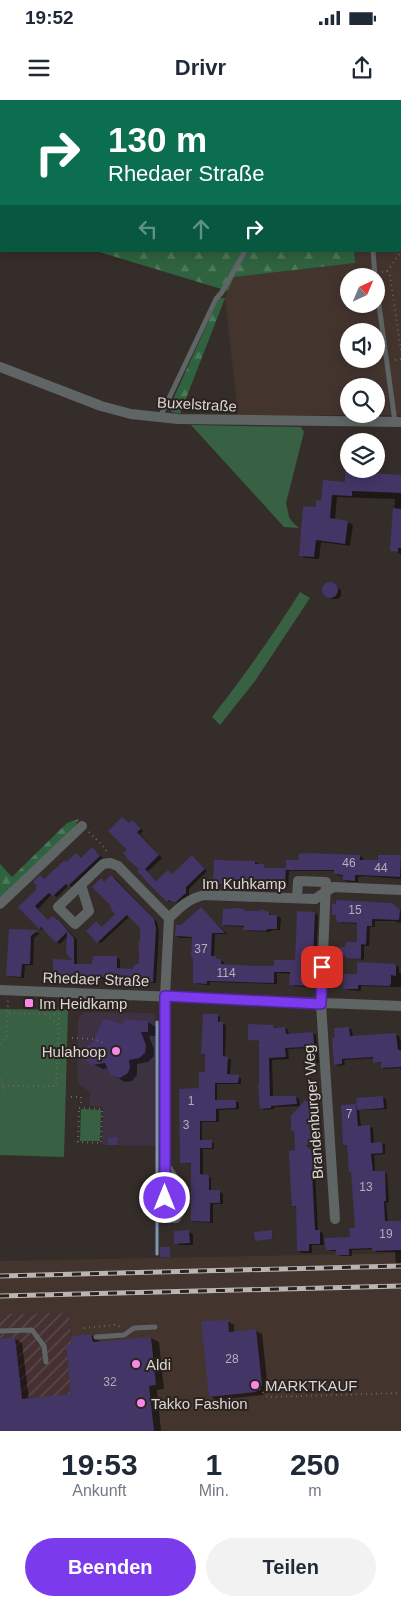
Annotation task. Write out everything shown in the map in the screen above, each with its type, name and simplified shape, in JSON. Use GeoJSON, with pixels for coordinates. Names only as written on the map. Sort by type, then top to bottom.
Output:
{"type":"FeatureCollection","features":[{"type":"Feature","properties":{"kind":"street","name":"Buxelstraße"},"geometry":{"type":"LineString","coordinates":[[0,368],[101,406],[130,414],[246,421],[398,422]]}},
{"type":"Feature","properties":{"kind":"street"},"geometry":{"type":"LineString","coordinates":[[0,904],[82,826]]}},
{"type":"Feature","properties":{"kind":"street"},"geometry":{"type":"LineString","coordinates":[[81,885],[103,864],[110,863],[118,866],[169,918],[165,996],[165,1165]]}},
{"type":"Feature","properties":{"kind":"street","name":"Im Kuhkamp"},"geometry":{"type":"LineString","coordinates":[[297,898],[298,880],[326,882],[325,893]]}},
{"type":"Feature","properties":{"kind":"street","name":"Im Kuhkamp"},"geometry":{"type":"LineString","coordinates":[[169,918],[183,904],[204,895],[315,899],[333,887],[401,890]]}},
{"type":"Feature","properties":{"kind":"street"},"geometry":{"type":"LineString","coordinates":[[321,1004],[325,893]]}},
{"type":"Feature","properties":{"kind":"street","name":"Rhedaer Straße"},"geometry":{"type":"LineString","coordinates":[[4,990],[401,1006]]}},
{"type":"Feature","properties":{"kind":"street","name":"Brandenburger Weg"},"geometry":{"type":"LineString","coordinates":[[321,1004],[335,1219]]}},
{"type":"Feature","properties":{"kind":"lane"},"geometry":{"type":"LineString","coordinates":[[160,417],[216,299],[222,292],[244,252]]}},
{"type":"Feature","properties":{"kind":"lane"},"geometry":{"type":"LineString","coordinates":[[372,252],[374,268]]}},
{"type":"Feature","properties":{"kind":"lane"},"geometry":{"type":"LineString","coordinates":[[381,313],[398,422]]}},
{"type":"Feature","properties":{"kind":"lane"},"geometry":{"type":"LineString","coordinates":[[96,1337],[124,1335],[134,1328],[155,1327]]}},
{"type":"Feature","properties":{"kind":"lane"},"geometry":{"type":"LineString","coordinates":[[0,1331],[32,1330],[44,1346],[46,1362]]}},
{"type":"Feature","properties":{"kind":"path"},"geometry":{"type":"LineString","coordinates":[[401,252],[387,271],[390,275],[401,350]]}},
{"type":"Feature","properties":{"kind":"path"},"geometry":{"type":"LineString","coordinates":[[82,826],[105,848],[110,863]]}},
{"type":"Feature","properties":{"kind":"path"},"geometry":{"type":"LineString","coordinates":[[0,1044],[7,1036],[8,1013],[4,990]]}},
{"type":"Feature","properties":{"kind":"path"},"geometry":{"type":"LineString","coordinates":[[3,1086],[56,1086],[60,993]]}},
{"type":"Feature","properties":{"kind":"path"},"geometry":{"type":"LineString","coordinates":[[8,1013],[59,1014]]}},
{"type":"Feature","properties":{"kind":"path"},"geometry":{"type":"LineString","coordinates":[[46,1014],[58,1026]]}},
{"type":"Feature","properties":{"kind":"path"},"geometry":{"type":"LineString","coordinates":[[72,1038],[93,1039],[104,1043]]}},
{"type":"Feature","properties":{"kind":"path"},"geometry":{"type":"LineString","coordinates":[[0,1078],[3,1093]]}},
{"type":"Feature","properties":{"kind":"path"},"geometry":{"type":"LineString","coordinates":[[72,1097],[81,1097],[78,1142],[101,1143],[102,1109],[81,1108]]}},
{"type":"Feature","properties":{"kind":"path"},"geometry":{"type":"LineString","coordinates":[[84,1328],[114,1325],[134,1328]]}},
{"type":"Feature","properties":{"kind":"path"},"geometry":{"type":"LineString","coordinates":[[259,1389],[268,1397],[401,1393]]}},
{"type":"Feature","properties":{"kind":"shaded area"},"geometry":{"type":"Polygon","coordinates":[[[354,252],[401,252],[401,415],[385,415],[385,378],[340,378],[340,415],[238,415],[225,298],[234,277],[354,263],[354,252]]]}},
{"type":"Feature","properties":{"kind":"shaded area","name":"Hulahoop"},"geometry":{"type":"Polygon","coordinates":[[[84,1012],[155,1013],[155,1146],[102,1145],[103,1107],[89,1106],[90,1092],[77,1082],[78,1019],[84,1012]]]}},
{"type":"Feature","properties":{"kind":"shaded area"},"geometry":{"type":"Polygon","coordinates":[[[401,1253],[401,1431],[83,1431],[69,1313],[0,1314],[0,1261],[401,1253]]]}},
{"type":"Feature","properties":{"kind":"shaded area"},"geometry":{"type":"Polygon","coordinates":[[[69,1313],[79,1393],[0,1431],[0,1314],[69,1313]]]}},
{"type":"Feature","properties":{"kind":"green space"},"geometry":{"type":"Polygon","coordinates":[[[99,252],[354,252],[355,263],[234,277],[228,291],[99,252]]]}},
{"type":"Feature","properties":{"kind":"green space"},"geometry":{"type":"Polygon","coordinates":[[[219,298],[225,298],[180,414],[172,412],[169,408],[219,298]]]}},
{"type":"Feature","properties":{"kind":"green space"},"geometry":{"type":"Polygon","coordinates":[[[191,425],[301,427],[304,432],[286,503],[289,517],[299,528],[284,527],[191,425]]]}},
{"type":"Feature","properties":{"kind":"green space"},"geometry":{"type":"Polygon","coordinates":[[[300,592],[310,598],[255,681],[220,725],[212,717],[258,655],[300,592]]]}},
{"type":"Feature","properties":{"kind":"green space"},"geometry":{"type":"Polygon","coordinates":[[[79,819],[73,829],[0,900],[0,864],[12,877],[67,823],[79,819]]]}},
{"type":"Feature","properties":{"kind":"green space"},"geometry":{"type":"Polygon","coordinates":[[[0,1009],[68,1010],[64,1157],[0,1155],[0,1009]]]}},
{"type":"Feature","properties":{"kind":"green space"},"geometry":{"type":"Polygon","coordinates":[[[81,1109],[101,1110],[100,1141],[80,1141],[81,1109]]]}},
{"type":"Feature","properties":{"kind":"building"},"geometry":{"type":"Polygon","coordinates":[[[385,474],[401,475],[401,493],[352,491],[352,496],[332,495],[330,518],[348,521],[345,544],[316,540],[314,557],[299,556],[303,506],[316,507],[316,500],[321,501],[323,480],[345,482],[345,478],[385,478],[385,474]]]}},
{"type":"Feature","properties":{"kind":"building"},"geometry":{"type":"Polygon","coordinates":[[[393,508],[401,509],[401,548],[398,548],[398,552],[390,551],[393,508]]]}},
{"type":"Feature","properties":{"kind":"building"},"geometry":{"type":"Polygon","coordinates":[[[330,582],[336,584],[338,590],[336,596],[330,598],[324,596],[322,590],[324,584],[330,582]]]}},
{"type":"Feature","properties":{"kind":"building"},"geometry":{"type":"Polygon","coordinates":[[[122,817],[129,823],[132,820],[141,829],[137,832],[159,855],[145,869],[156,881],[168,870],[172,874],[192,855],[205,869],[186,887],[186,893],[176,902],[169,900],[167,902],[151,886],[137,871],[139,869],[126,858],[123,853],[127,850],[108,831],[122,817]]]}},
{"type":"Feature","properties":{"kind":"building"},"geometry":{"type":"Polygon","coordinates":[[[92,847],[100,856],[68,886],[66,884],[53,896],[49,893],[35,906],[48,920],[53,916],[58,919],[74,938],[74,964],[92,964],[93,956],[117,956],[117,968],[133,969],[134,965],[139,963],[138,943],[140,940],[140,928],[127,915],[97,943],[86,931],[96,921],[102,927],[115,914],[110,908],[111,906],[92,887],[101,878],[104,882],[111,875],[154,919],[156,928],[153,982],[53,975],[53,959],[72,960],[66,953],[67,932],[56,943],[41,927],[39,929],[18,907],[37,889],[33,882],[40,875],[44,879],[65,860],[66,862],[76,853],[81,858],[92,847]]]}},
{"type":"Feature","properties":{"kind":"building"},"geometry":{"type":"Polygon","coordinates":[[[299,854],[360,855],[360,860],[378,860],[378,855],[401,855],[400,877],[355,875],[355,881],[343,880],[343,875],[334,874],[334,870],[286,870],[286,860],[298,860],[299,854]]]}},
{"type":"Feature","properties":{"kind":"building"},"geometry":{"type":"Polygon","coordinates":[[[214,860],[255,861],[255,864],[264,864],[264,868],[286,868],[285,886],[213,884],[214,860]]]}},
{"type":"Feature","properties":{"kind":"building"},"geometry":{"type":"Polygon","coordinates":[[[336,900],[392,903],[400,910],[399,920],[372,919],[372,926],[367,926],[366,945],[361,944],[361,959],[345,958],[345,956],[340,956],[340,947],[345,947],[346,942],[357,942],[357,923],[337,922],[335,915],[332,915],[332,903],[336,904],[336,900]]]}},
{"type":"Feature","properties":{"kind":"building"},"geometry":{"type":"Polygon","coordinates":[[[201,907],[225,933],[212,933],[211,956],[221,959],[221,964],[254,966],[274,966],[274,960],[295,960],[297,911],[315,912],[312,986],[289,985],[290,972],[274,972],[274,983],[207,981],[207,984],[193,983],[192,937],[175,936],[176,925],[181,925],[201,907]]]}},
{"type":"Feature","properties":{"kind":"building"},"geometry":{"type":"Polygon","coordinates":[[[223,909],[244,909],[244,911],[259,911],[262,909],[269,912],[269,915],[277,915],[277,929],[265,931],[243,930],[244,926],[222,925],[223,909]]]}},
{"type":"Feature","properties":{"kind":"building"},"geometry":{"type":"Polygon","coordinates":[[[9,929],[38,930],[31,936],[30,964],[22,964],[21,977],[6,976],[9,929]]]}},
{"type":"Feature","properties":{"kind":"building"},"geometry":{"type":"Polygon","coordinates":[[[357,962],[396,964],[396,976],[391,975],[391,984],[389,986],[358,985],[358,989],[343,989],[344,974],[357,974],[357,962]]]}},
{"type":"Feature","properties":{"kind":"building"},"geometry":{"type":"Polygon","coordinates":[[[203,1014],[218,1014],[218,1022],[223,1022],[223,1056],[228,1057],[227,1074],[239,1075],[238,1083],[215,1083],[215,1100],[236,1100],[236,1108],[216,1109],[216,1121],[200,1121],[200,1140],[212,1140],[212,1148],[200,1148],[200,1174],[209,1175],[209,1190],[220,1190],[220,1203],[210,1203],[210,1222],[191,1221],[191,1163],[180,1163],[179,1089],[199,1088],[199,1072],[205,1072],[205,1054],[201,1054],[203,1014]]]}},
{"type":"Feature","properties":{"kind":"building"},"geometry":{"type":"Polygon","coordinates":[[[103,1019],[123,1024],[124,1020],[148,1021],[148,1032],[141,1032],[146,1045],[145,1053],[139,1058],[129,1060],[130,1067],[128,1073],[120,1078],[110,1075],[105,1063],[92,1065],[84,1057],[85,1048],[93,1042],[103,1019]]]}},
{"type":"Feature","properties":{"kind":"building"},"geometry":{"type":"Polygon","coordinates":[[[248,1024],[273,1025],[274,1028],[285,1027],[286,1034],[313,1032],[316,1062],[307,1062],[307,1047],[285,1048],[286,1057],[269,1058],[270,1096],[296,1096],[297,1104],[260,1109],[258,1085],[259,1041],[248,1040],[248,1024]]]}},
{"type":"Feature","properties":{"kind":"building"},"geometry":{"type":"Polygon","coordinates":[[[349,1027],[350,1036],[396,1033],[398,1050],[401,1050],[401,1067],[381,1068],[381,1062],[373,1063],[373,1057],[342,1059],[342,1064],[334,1065],[332,1038],[335,1037],[334,1028],[349,1027]]]}},
{"type":"Feature","properties":{"kind":"building"},"geometry":{"type":"Polygon","coordinates":[[[383,1096],[384,1108],[357,1110],[356,1098],[383,1096]]]}},
{"type":"Feature","properties":{"kind":"building"},"geometry":{"type":"Polygon","coordinates":[[[305,1100],[308,1103],[314,1103],[317,1144],[306,1145],[314,1153],[315,1170],[312,1170],[315,1230],[320,1230],[320,1244],[309,1244],[309,1251],[297,1251],[296,1206],[292,1206],[289,1151],[295,1150],[294,1131],[291,1131],[291,1116],[305,1100]]]}},
{"type":"Feature","properties":{"kind":"building"},"geometry":{"type":"Polygon","coordinates":[[[356,1104],[358,1126],[370,1125],[371,1143],[382,1142],[383,1153],[371,1154],[373,1171],[385,1171],[385,1221],[401,1221],[401,1250],[372,1251],[372,1248],[349,1249],[349,1255],[336,1255],[336,1250],[326,1250],[324,1238],[350,1237],[349,1228],[355,1228],[351,1172],[349,1172],[347,1145],[343,1145],[341,1105],[356,1104]]]}},
{"type":"Feature","properties":{"kind":"building"},"geometry":{"type":"Polygon","coordinates":[[[108,1137],[118,1137],[117,1145],[108,1145],[108,1137]]]}},
{"type":"Feature","properties":{"kind":"building"},"geometry":{"type":"Polygon","coordinates":[[[189,1230],[190,1243],[174,1244],[174,1231],[189,1230]]]}},
{"type":"Feature","properties":{"kind":"building"},"geometry":{"type":"Polygon","coordinates":[[[272,1230],[273,1239],[255,1241],[254,1232],[272,1230]]]}},
{"type":"Feature","properties":{"kind":"building"},"geometry":{"type":"Polygon","coordinates":[[[160,1247],[170,1247],[170,1257],[160,1257],[160,1247]]]}},
{"type":"Feature","properties":{"kind":"building"},"geometry":{"type":"Polygon","coordinates":[[[228,1320],[229,1332],[256,1329],[262,1385],[256,1392],[209,1397],[201,1321],[228,1320]]]}},
{"type":"Feature","properties":{"kind":"building"},"geometry":{"type":"Polygon","coordinates":[[[91,1334],[93,1342],[151,1337],[156,1385],[149,1386],[154,1431],[0,1431],[0,1339],[15,1337],[22,1399],[71,1394],[66,1345],[72,1344],[71,1336],[91,1334]]]}},
{"type":"Feature","properties":{"kind":"waterway"},"geometry":{"type":"LineString","coordinates":[[157,1022],[157,1254]]}},
{"type":"Feature","properties":{"kind":"railway"},"geometry":{"type":"LineString","coordinates":[[0,1276],[401,1266]]}},
{"type":"Feature","properties":{"kind":"railway"},"geometry":{"type":"LineString","coordinates":[[0,1296],[401,1286]]}},
{"type":"Feature","properties":{"kind":"place","name":"Im Heidkamp"},"geometry":{"type":"Point","coordinates":[29,1003]}},
{"type":"Feature","properties":{"kind":"place","name":"Hulahoop"},"geometry":{"type":"Point","coordinates":[116,1051]}},
{"type":"Feature","properties":{"kind":"place","name":"Aldi"},"geometry":{"type":"Point","coordinates":[136,1364]}},
{"type":"Feature","properties":{"kind":"place","name":"MARKTKAUF"},"geometry":{"type":"Point","coordinates":[255,1385]}},
{"type":"Feature","properties":{"kind":"place","name":"Takko Fashion"},"geometry":{"type":"Point","coordinates":[141,1403]}},
{"type":"Feature","properties":{"kind":"route"},"geometry":{"type":"LineString","coordinates":[[165,1198],[165,996],[321,1004],[322,967]]}}]}
